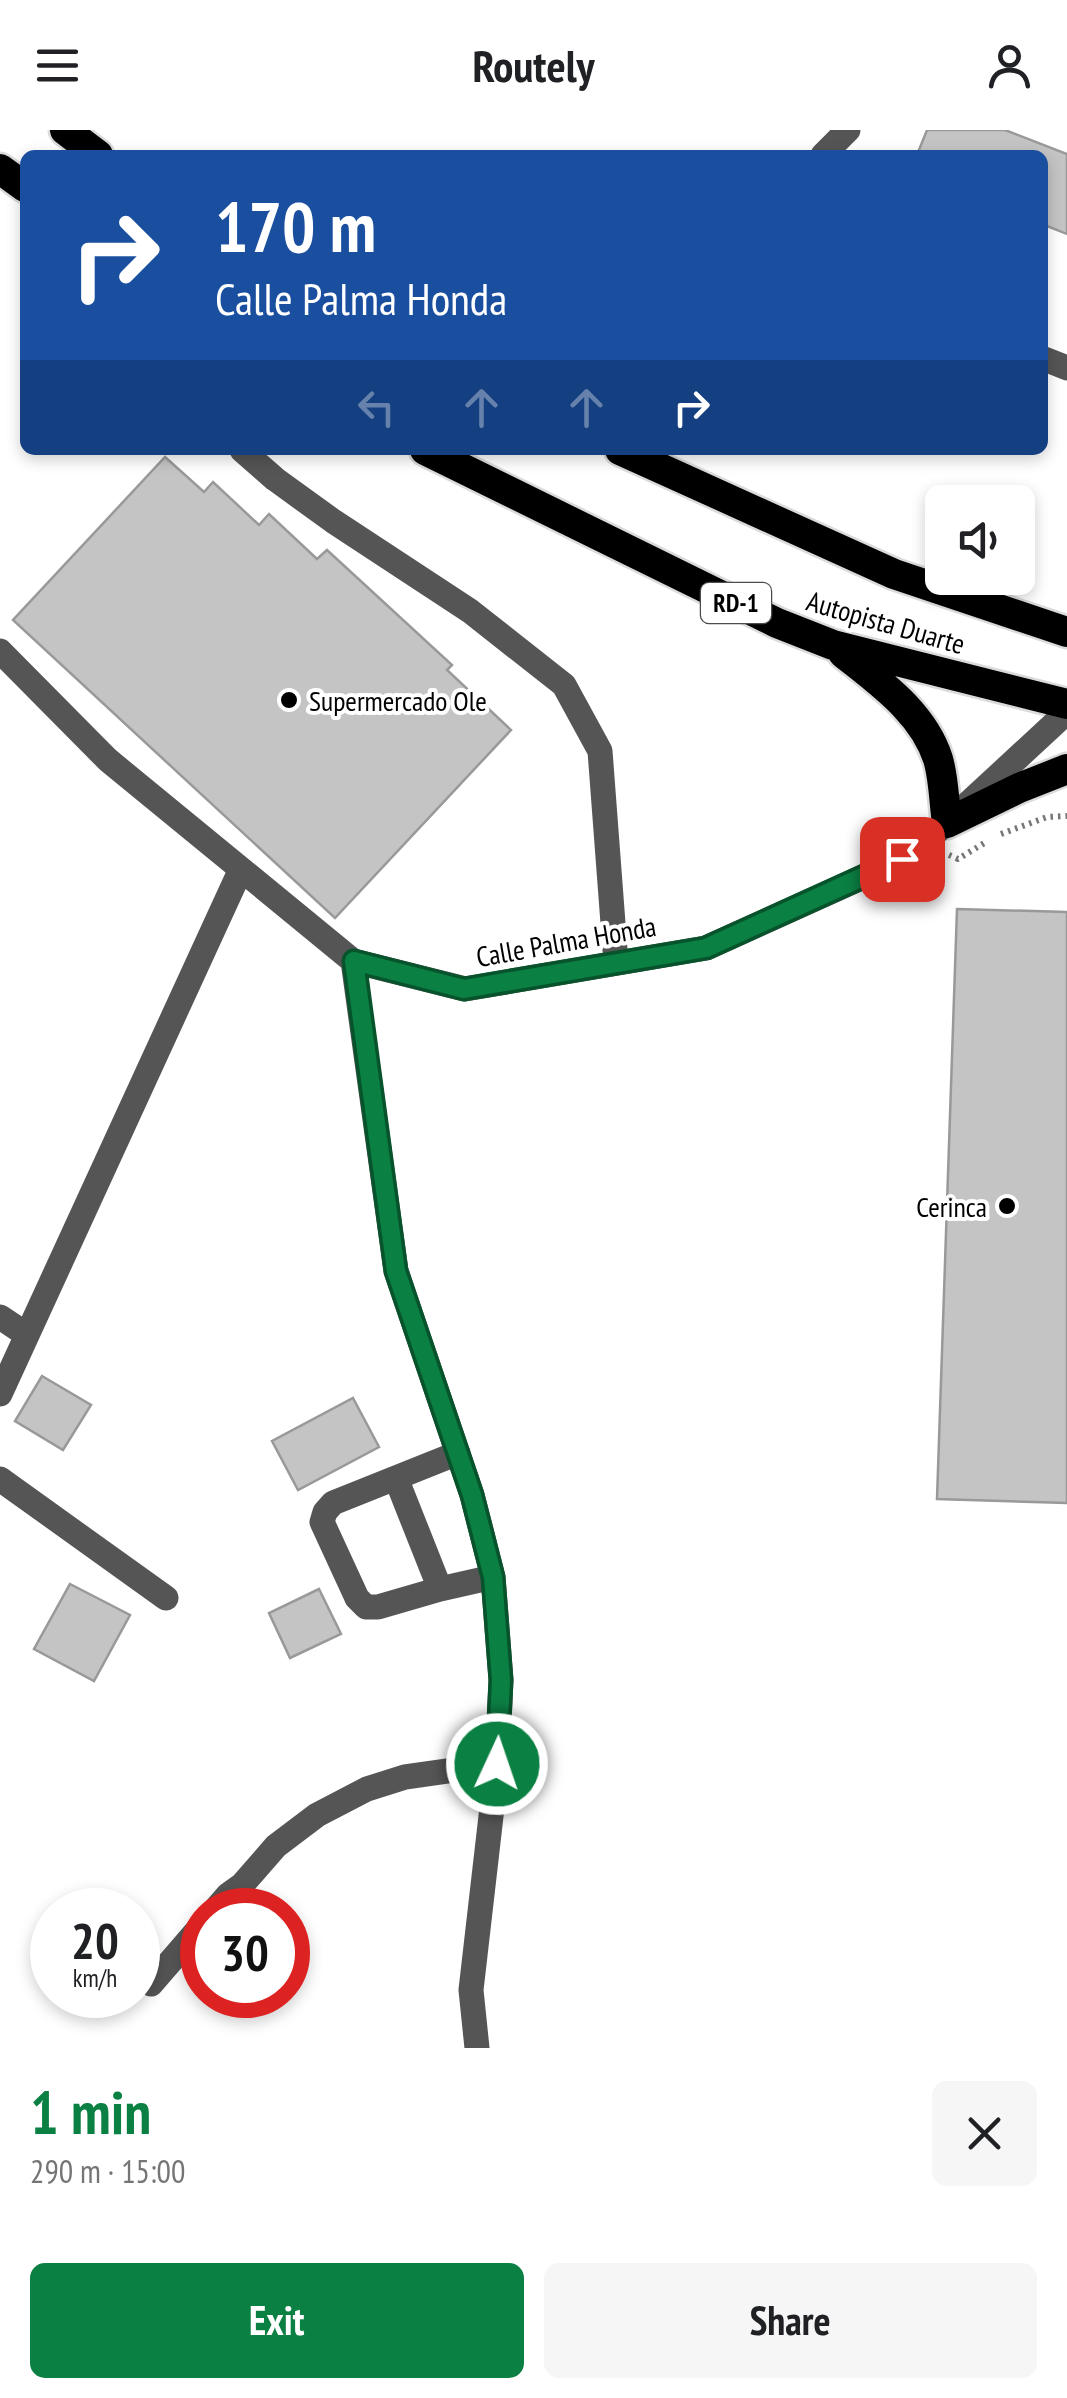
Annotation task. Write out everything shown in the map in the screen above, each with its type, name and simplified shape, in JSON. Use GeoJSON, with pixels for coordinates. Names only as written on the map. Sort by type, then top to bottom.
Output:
{"type":"FeatureCollection","features":[{"type":"Feature","properties":{"kind":"highway"},"geometry":{"type":"LineString","coordinates":[[65,130],[91,150]]}},
{"type":"Feature","properties":{"kind":"highway","name":"Autopista Duarte"},"geometry":{"type":"LineString","coordinates":[[435,455],[776,623],[833,644],[1067,708]]}},
{"type":"Feature","properties":{"kind":"highway","name":"Autopista Duarte"},"geometry":{"type":"LineString","coordinates":[[657,458],[894,574],[1067,632]]}},
{"type":"Feature","properties":{"kind":"highway"},"geometry":{"type":"LineString","coordinates":[[833,644],[896,696],[920,725],[938,759],[947,823],[1067,769]]}},
{"type":"Feature","properties":{"kind":"street"},"geometry":{"type":"LineString","coordinates":[[828,150],[848,130]]}},
{"type":"Feature","properties":{"kind":"street"},"geometry":{"type":"LineString","coordinates":[[248,455],[333,520],[470,611],[564,685],[600,751],[616,963]]}},
{"type":"Feature","properties":{"kind":"street","name":"Calle Palma Honda"},"geometry":{"type":"LineString","coordinates":[[0,651],[108,760],[354,961],[464,989],[706,948],[902,859],[947,823],[1067,708]]}},
{"type":"Feature","properties":{"kind":"street"},"geometry":{"type":"LineString","coordinates":[[0,1394],[241,869]]}},
{"type":"Feature","properties":{"kind":"street"},"geometry":{"type":"LineString","coordinates":[[354,961],[396,1271],[472,1495],[493,1577],[501,1680],[497,1764],[471,1990],[477,2048]]}},
{"type":"Feature","properties":{"kind":"street"},"geometry":{"type":"LineString","coordinates":[[0,1316],[27,1335]]}},
{"type":"Feature","properties":{"kind":"street"},"geometry":{"type":"LineString","coordinates":[[458,1453],[332,1503],[322,1522],[357,1598],[366,1607],[493,1577]]}},
{"type":"Feature","properties":{"kind":"street"},"geometry":{"type":"LineString","coordinates":[[396,1478],[440,1589]]}},
{"type":"Feature","properties":{"kind":"street"},"geometry":{"type":"LineString","coordinates":[[0,1479],[166,1598]]}},
{"type":"Feature","properties":{"kind":"street"},"geometry":{"type":"LineString","coordinates":[[239,1888],[276,1846],[318,1815],[367,1789],[405,1777],[497,1764]]}},
{"type":"Feature","properties":{"kind":"street"},"geometry":{"type":"LineString","coordinates":[[160,1974],[180,1950]]}},
{"type":"Feature","properties":{"kind":"building"},"geometry":{"type":"Polygon","coordinates":[[[927,130],[1005,130],[1067,154],[1067,234],[1048,226],[1048,150],[919,150],[927,130]]]}},
{"type":"Feature","properties":{"kind":"building","name":"Supermercado Ole"},"geometry":{"type":"Polygon","coordinates":[[[165,457],[204,492],[213,482],[259,525],[269,514],[317,559],[327,550],[452,665],[447,670],[511,730],[335,918],[13,620],[165,457]]]}},
{"type":"Feature","properties":{"kind":"building","name":"Cerinca"},"geometry":{"type":"Polygon","coordinates":[[[957,909],[1067,912],[1067,1503],[937,1499],[957,909]]]}},
{"type":"Feature","properties":{"kind":"building"},"geometry":{"type":"Polygon","coordinates":[[[42,1376],[91,1405],[63,1450],[15,1421],[42,1376]]]}},
{"type":"Feature","properties":{"kind":"building"},"geometry":{"type":"Polygon","coordinates":[[[353,1398],[379,1447],[298,1490],[272,1441],[353,1398]]]}},
{"type":"Feature","properties":{"kind":"building"},"geometry":{"type":"Polygon","coordinates":[[[70,1584],[130,1615],[94,1681],[34,1649],[70,1584]]]}},
{"type":"Feature","properties":{"kind":"building"},"geometry":{"type":"Polygon","coordinates":[[[319,1589],[341,1634],[290,1658],[269,1613],[319,1589]]]}},
{"type":"Feature","properties":{"kind":"place","name":"Supermercado Ole"},"geometry":{"type":"Point","coordinates":[289,700]}},
{"type":"Feature","properties":{"kind":"place","name":"Cerinca"},"geometry":{"type":"Point","coordinates":[1007,1206]}},
{"type":"Feature","properties":{"kind":"route"},"geometry":{"type":"LineString","coordinates":[[497,1764],[501,1680],[493,1577],[472,1495],[396,1271],[354,961],[464,989],[706,948],[902,859]]}}]}
